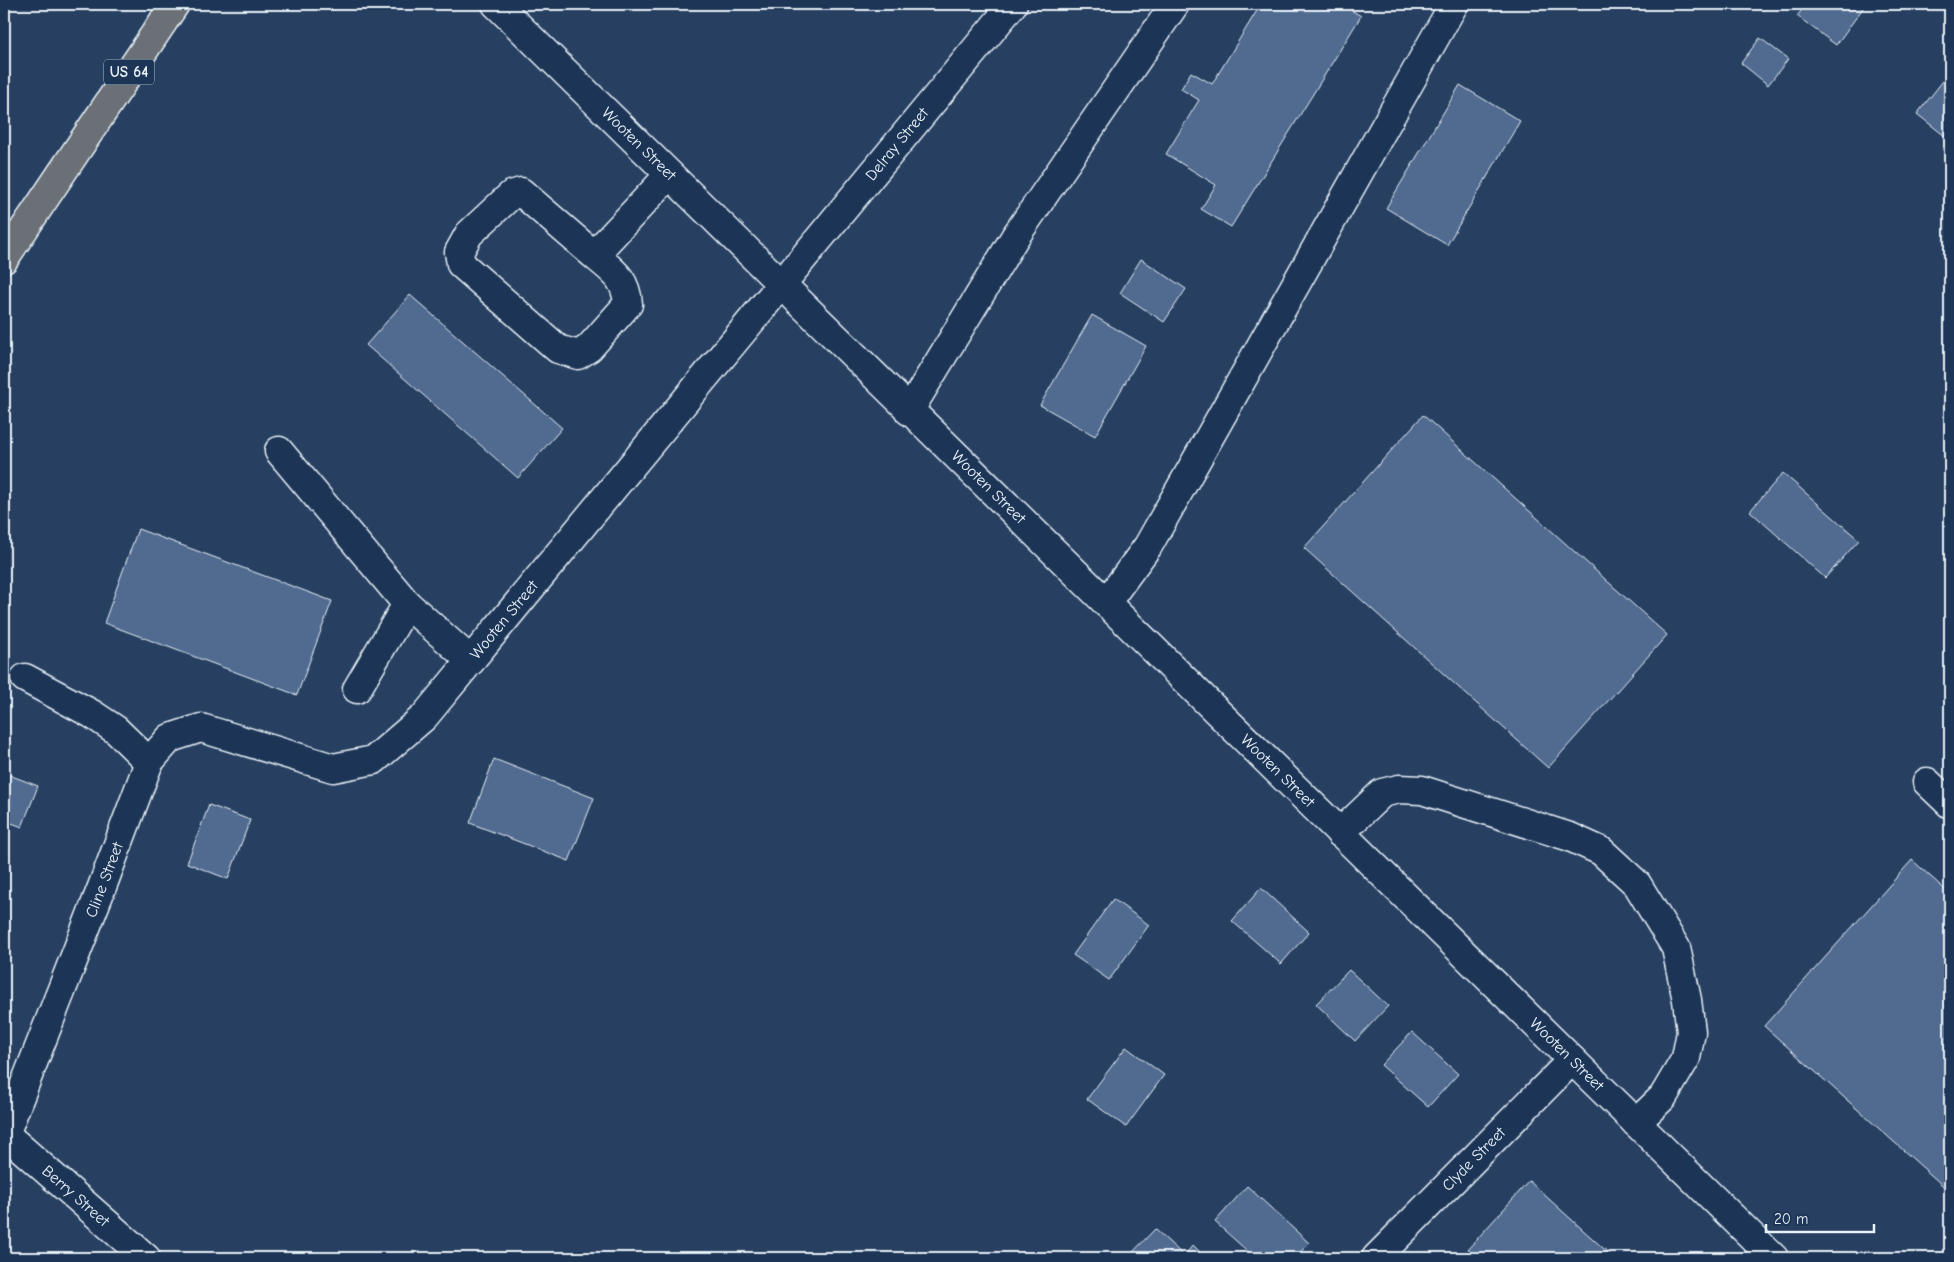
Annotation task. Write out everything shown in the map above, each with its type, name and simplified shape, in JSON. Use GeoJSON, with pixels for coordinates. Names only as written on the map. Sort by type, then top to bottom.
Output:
{"type":"FeatureCollection","features":[{"type":"Feature","properties":{"kind":"highway","name":"US 64"},"geometry":{"type":"LineString","coordinates":[[4,259],[175,4]]}},
{"type":"Feature","properties":{"kind":"street","name":"Wooten Street"},"geometry":{"type":"LineString","coordinates":[[496,4],[1774,1258]]}},
{"type":"Feature","properties":{"kind":"street","name":"Delray Street"},"geometry":{"type":"LineString","coordinates":[[781,285],[1013,4]]}},
{"type":"Feature","properties":{"kind":"street"},"geometry":{"type":"LineString","coordinates":[[910,411],[1015,237],[1175,4]]}},
{"type":"Feature","properties":{"kind":"street"},"geometry":{"type":"LineString","coordinates":[[1106,604],[1148,546],[1452,5]]}},
{"type":"Feature","properties":{"kind":"street"},"geometry":{"type":"LineString","coordinates":[[594,255],[669,175]]}},
{"type":"Feature","properties":{"kind":"street"},"geometry":{"type":"LineString","coordinates":[[521,192],[594,255],[621,278],[627,292],[628,304],[589,348],[578,355],[558,348],[461,264],[459,252],[469,234],[510,195],[521,192]]}},
{"type":"Feature","properties":{"kind":"street","name":"Wooten Street"},"geometry":{"type":"LineString","coordinates":[[149,762],[170,738],[201,728],[333,768],[374,760],[424,717],[781,285]]}},
{"type":"Feature","properties":{"kind":"street"},"geometry":{"type":"LineString","coordinates":[[279,451],[407,604],[471,661]]}},
{"type":"Feature","properties":{"kind":"street"},"geometry":{"type":"LineString","coordinates":[[358,689],[407,604]]}},
{"type":"Feature","properties":{"kind":"street"},"geometry":{"type":"LineString","coordinates":[[25,678],[92,714],[116,730],[149,762]]}},
{"type":"Feature","properties":{"kind":"street","name":"Cline Street"},"geometry":{"type":"LineString","coordinates":[[4,1136],[149,762]]}},
{"type":"Feature","properties":{"kind":"street"},"geometry":{"type":"LineString","coordinates":[[1927,782],[1950,804]]}},
{"type":"Feature","properties":{"kind":"street"},"geometry":{"type":"LineString","coordinates":[[1340,833],[1382,793],[1399,789],[1422,790],[1570,837],[1601,851],[1637,884],[1676,948],[1687,1000],[1691,1032],[1686,1058],[1663,1097],[1636,1123]]}},
{"type":"Feature","properties":{"kind":"street","name":"Clyde Street"},"geometry":{"type":"LineString","coordinates":[[1376,1258],[1572,1060]]}},
{"type":"Feature","properties":{"kind":"street","name":"Berry Street"},"geometry":{"type":"LineString","coordinates":[[4,1136],[146,1258]]}},
{"type":"Feature","properties":{"kind":"building"},"geometry":{"type":"Polygon","coordinates":[[[1261,4],[1341,4],[1361,16],[1231,227],[1201,209],[1216,185],[1166,154],[1199,100],[1181,89],[1191,72],[1212,84],[1261,4]]]}},
{"type":"Feature","properties":{"kind":"building"},"geometry":{"type":"Polygon","coordinates":[[[1807,4],[1866,4],[1836,45],[1797,16],[1807,4]]]}},
{"type":"Feature","properties":{"kind":"building"},"geometry":{"type":"Polygon","coordinates":[[[1760,38],[1788,59],[1768,85],[1741,63],[1760,38]]]}},
{"type":"Feature","properties":{"kind":"building"},"geometry":{"type":"Polygon","coordinates":[[[1950,72],[1950,140],[1917,114],[1950,72]]]}},
{"type":"Feature","properties":{"kind":"building"},"geometry":{"type":"Polygon","coordinates":[[[1460,85],[1520,121],[1447,245],[1386,208],[1460,85]]]}},
{"type":"Feature","properties":{"kind":"building"},"geometry":{"type":"Polygon","coordinates":[[[1141,259],[1186,289],[1164,322],[1120,293],[1141,259]]]}},
{"type":"Feature","properties":{"kind":"building"},"geometry":{"type":"Polygon","coordinates":[[[410,295],[562,428],[518,478],[366,345],[410,295]]]}},
{"type":"Feature","properties":{"kind":"building"},"geometry":{"type":"Polygon","coordinates":[[[1092,315],[1146,346],[1095,436],[1040,405],[1092,315]]]}},
{"type":"Feature","properties":{"kind":"building"},"geometry":{"type":"Polygon","coordinates":[[[1423,415],[1667,635],[1548,768],[1304,548],[1423,415]]]}},
{"type":"Feature","properties":{"kind":"building"},"geometry":{"type":"Polygon","coordinates":[[[1783,473],[1859,540],[1825,578],[1750,511],[1783,473]]]}},
{"type":"Feature","properties":{"kind":"building"},"geometry":{"type":"Polygon","coordinates":[[[138,529],[332,601],[297,695],[104,623],[138,529]]]}},
{"type":"Feature","properties":{"kind":"building"},"geometry":{"type":"Polygon","coordinates":[[[494,759],[594,798],[569,861],[470,823],[494,759]]]}},
{"type":"Feature","properties":{"kind":"building"},"geometry":{"type":"Polygon","coordinates":[[[4,773],[38,786],[22,827],[4,820],[4,773]]]}},
{"type":"Feature","properties":{"kind":"building"},"geometry":{"type":"Polygon","coordinates":[[[209,805],[250,820],[228,879],[187,863],[209,805]]]}},
{"type":"Feature","properties":{"kind":"building"},"geometry":{"type":"Polygon","coordinates":[[[1912,860],[1950,894],[1950,1192],[1764,1026],[1912,860]]]}},
{"type":"Feature","properties":{"kind":"building"},"geometry":{"type":"Polygon","coordinates":[[[1261,888],[1309,932],[1281,964],[1232,921],[1261,888]]]}},
{"type":"Feature","properties":{"kind":"building"},"geometry":{"type":"Polygon","coordinates":[[[1113,899],[1149,925],[1109,980],[1073,955],[1113,899]]]}},
{"type":"Feature","properties":{"kind":"building"},"geometry":{"type":"Polygon","coordinates":[[[1349,970],[1388,1006],[1355,1041],[1316,1004],[1349,970]]]}},
{"type":"Feature","properties":{"kind":"building"},"geometry":{"type":"Polygon","coordinates":[[[1412,1032],[1458,1074],[1428,1107],[1381,1065],[1412,1032]]]}},
{"type":"Feature","properties":{"kind":"building"},"geometry":{"type":"Polygon","coordinates":[[[1126,1047],[1164,1075],[1126,1127],[1087,1099],[1126,1047]]]}},
{"type":"Feature","properties":{"kind":"building"},"geometry":{"type":"Polygon","coordinates":[[[1529,1181],[1614,1258],[1478,1258],[1468,1249],[1529,1181]]]}},
{"type":"Feature","properties":{"kind":"building"},"geometry":{"type":"Polygon","coordinates":[[[1247,1186],[1309,1243],[1295,1258],[1255,1258],[1215,1222],[1247,1186]]]}},
{"type":"Feature","properties":{"kind":"building"},"geometry":{"type":"Polygon","coordinates":[[[1155,1229],[1184,1256],[1193,1245],[1206,1258],[1137,1258],[1132,1253],[1155,1229]]]}}]}
